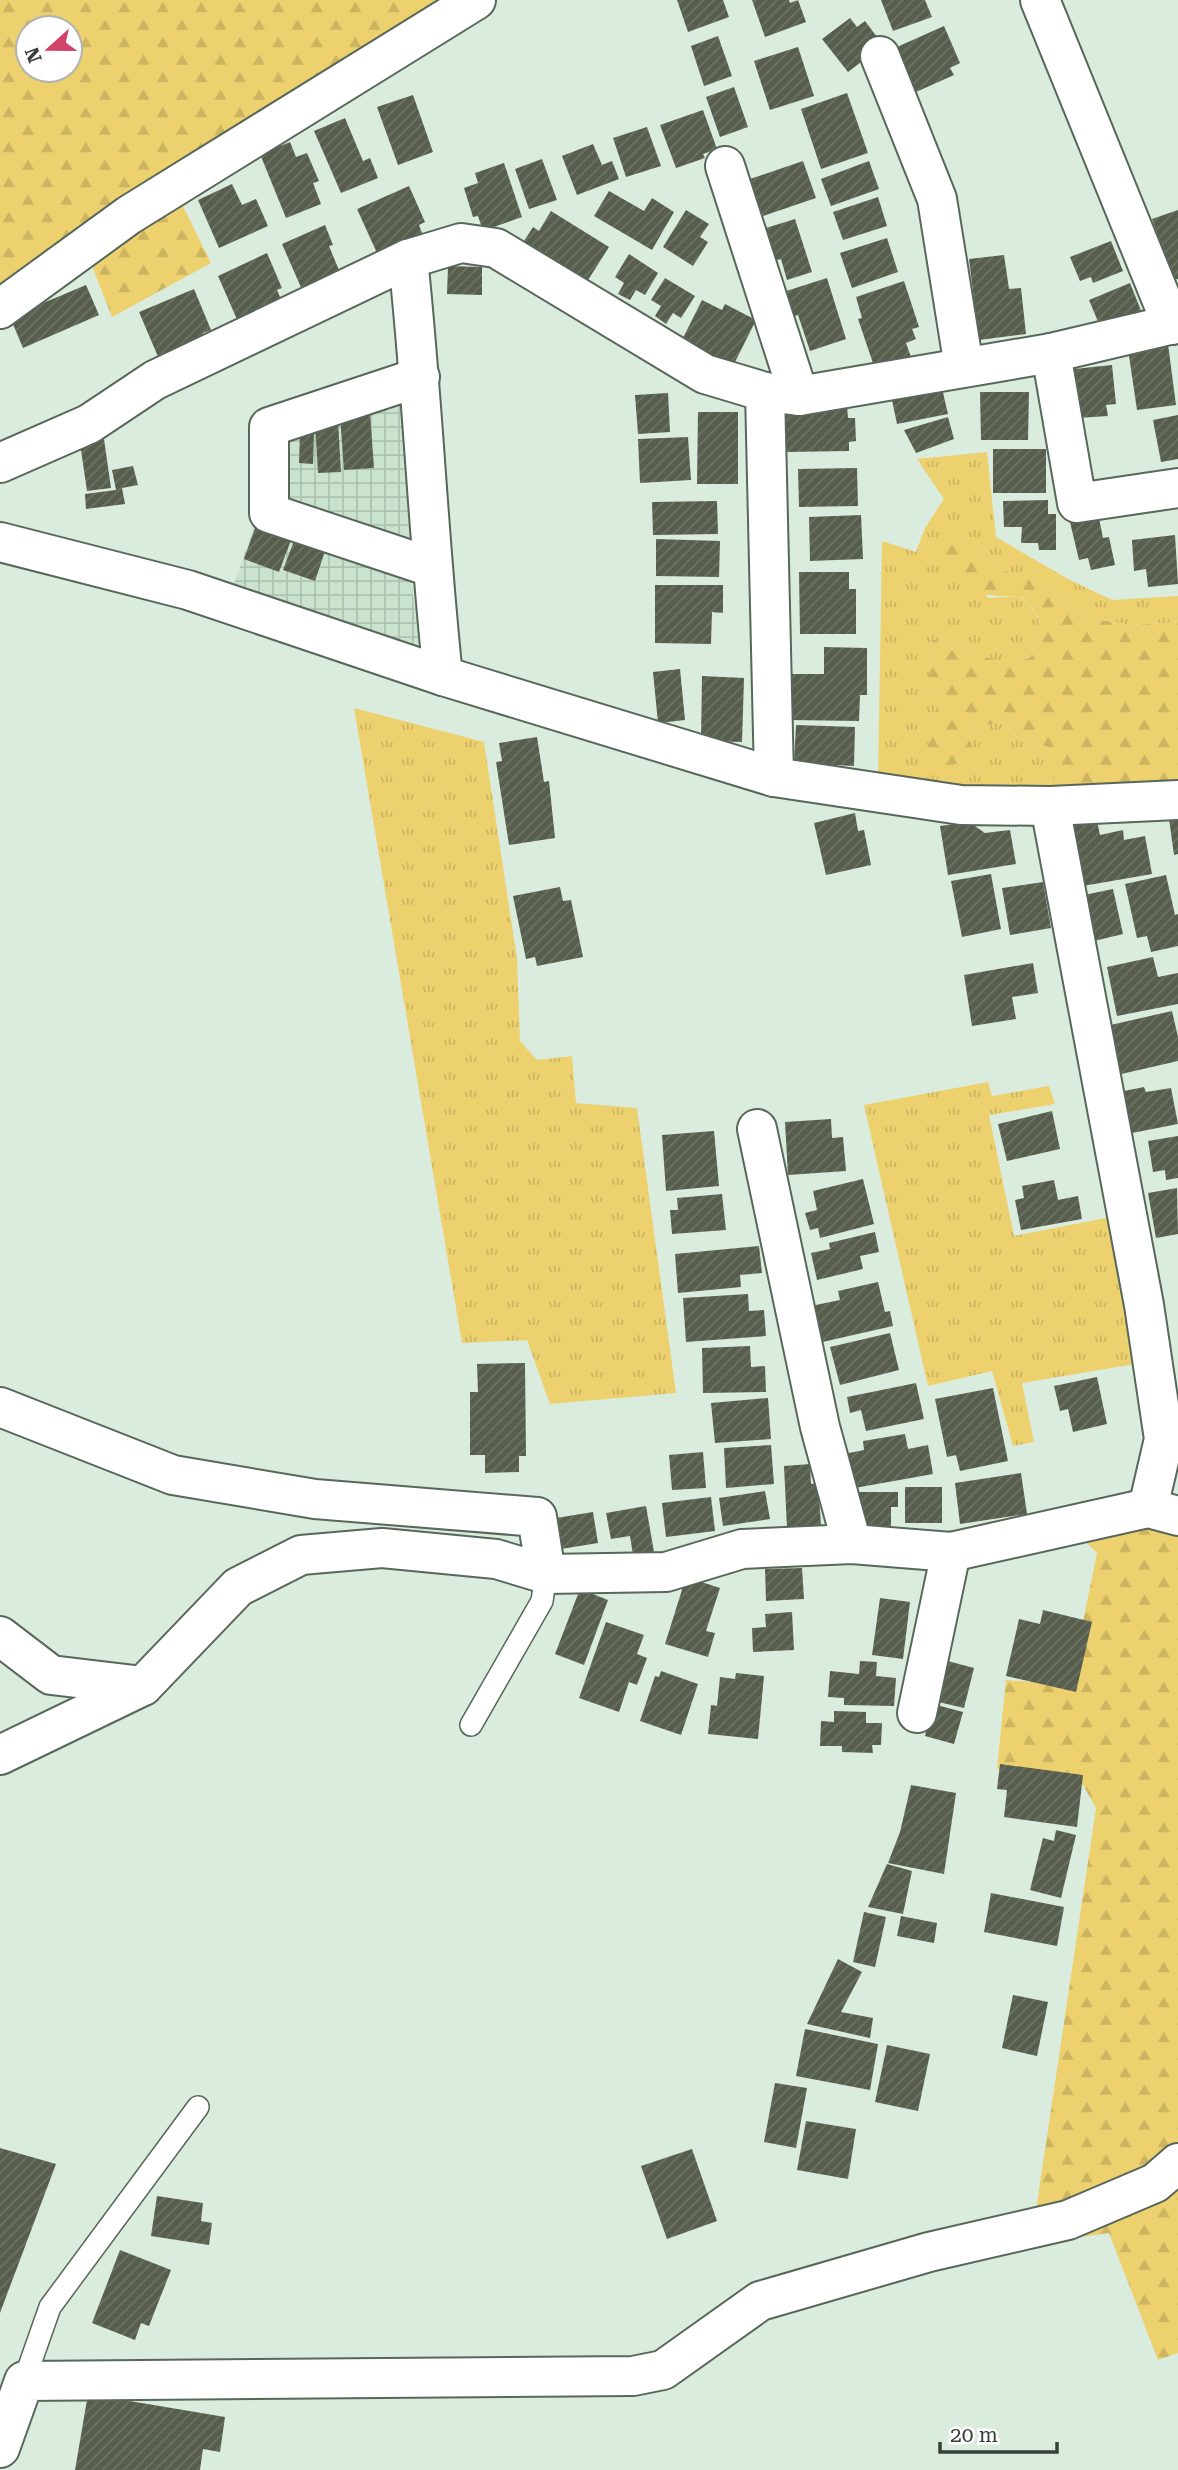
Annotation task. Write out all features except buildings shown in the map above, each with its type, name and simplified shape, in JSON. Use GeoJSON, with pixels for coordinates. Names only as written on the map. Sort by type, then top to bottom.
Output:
{"type":"FeatureCollection","features":[{"type":"Feature","properties":{"kind":"street"},"geometry":{"type":"LineString","coordinates":[[0,309],[129,215],[477,0]]}},
{"type":"Feature","properties":{"kind":"street"},"geometry":{"type":"LineString","coordinates":[[0,463],[89,424],[155,380],[408,259],[461,243],[496,248],[705,374],[782,394],[1051,354],[1175,324],[1040,0]]}},
{"type":"Feature","properties":{"kind":"street"},"geometry":{"type":"LineString","coordinates":[[880,56],[937,199],[964,367]]}},
{"type":"Feature","properties":{"kind":"street"},"geometry":{"type":"LineString","coordinates":[[724,166],[782,394],[774,777]]}},
{"type":"Feature","properties":{"kind":"street"},"geometry":{"type":"LineString","coordinates":[[408,259],[421,377],[431,567],[443,676]]}},
{"type":"Feature","properties":{"kind":"street"},"geometry":{"type":"LineString","coordinates":[[1051,354],[1077,503],[1178,488]]}},
{"type":"Feature","properties":{"kind":"street"},"geometry":{"type":"LineString","coordinates":[[421,377],[269,426],[269,513],[431,567]]}},
{"type":"Feature","properties":{"kind":"street"},"geometry":{"type":"LineString","coordinates":[[0,542],[188,590],[443,676],[774,777],[961,805],[1050,806],[1178,800]]}},
{"type":"Feature","properties":{"kind":"street"},"geometry":{"type":"LineString","coordinates":[[0,1755],[143,1686],[238,1587],[301,1555],[382,1548],[496,1559],[546,1574],[666,1572],[742,1549],[852,1544],[951,1552],[1163,1512],[1171,1439],[1050,806]]}},
{"type":"Feature","properties":{"kind":"street"},"geometry":{"type":"LineString","coordinates":[[757,1129],[820,1427],[852,1544]]}},
{"type":"Feature","properties":{"kind":"street"},"geometry":{"type":"LineString","coordinates":[[0,1407],[173,1475],[315,1499],[537,1517],[546,1574]]}},
{"type":"Feature","properties":{"kind":"street"},"geometry":{"type":"LineString","coordinates":[[917,1713],[951,1552]]}},
{"type":"Feature","properties":{"kind":"street"},"geometry":{"type":"LineString","coordinates":[[0,1636],[51,1675],[143,1686]]}},
{"type":"Feature","properties":{"kind":"street"},"geometry":{"type":"LineString","coordinates":[[0,2448],[24,2381],[633,2376],[663,2370],[760,2301],[929,2252],[1068,2220],[1154,2183],[1178,2163]]}},
{"type":"Feature","properties":{"kind":"lane"},"geometry":{"type":"LineString","coordinates":[[471,1725],[542,1601],[546,1574]]}},
{"type":"Feature","properties":{"kind":"lane"},"geometry":{"type":"LineString","coordinates":[[24,2381],[50,2307],[198,2107]]}},
{"type":"Feature","properties":{"kind":"shaded area"},"geometry":{"type":"Polygon","coordinates":[[[406,398],[412,549],[286,505],[281,435],[406,398]]]}},
{"type":"Feature","properties":{"kind":"shaded area"},"geometry":{"type":"Polygon","coordinates":[[[257,518],[411,579],[419,642],[411,651],[233,586],[257,518]]]}},
{"type":"Feature","properties":{"kind":"green space"},"geometry":{"type":"Polygon","coordinates":[[[0,0],[460,0],[177,194],[211,263],[112,317],[92,266],[0,304],[0,0]]]}},
{"type":"Feature","properties":{"kind":"green space"},"geometry":{"type":"Polygon","coordinates":[[[987,452],[996,537],[1068,579],[1112,600],[1178,596],[1178,622],[1132,625],[1094,619],[1034,580],[1002,570],[960,539],[988,598],[1020,596],[1034,610],[1039,632],[1030,658],[1001,662],[932,639],[929,689],[943,690],[946,766],[961,763],[976,727],[1002,722],[1016,736],[1054,749],[1054,789],[878,783],[882,541],[916,552],[925,528],[944,499],[917,459],[987,452]]]}},
{"type":"Feature","properties":{"kind":"green space"},"geometry":{"type":"Polygon","coordinates":[[[960,539],[1002,570],[1034,580],[1094,619],[1132,625],[1178,622],[1178,791],[1054,789],[1054,749],[1016,736],[1002,722],[976,727],[969,739],[973,757],[935,774],[923,764],[943,690],[928,689],[932,639],[1001,662],[1030,658],[1039,632],[1038,617],[1021,596],[995,596],[976,591],[941,563],[947,545],[960,539]]]}},
{"type":"Feature","properties":{"kind":"green space"},"geometry":{"type":"Polygon","coordinates":[[[354,708],[484,742],[517,959],[520,1041],[537,1060],[572,1056],[576,1103],[637,1108],[676,1393],[550,1404],[527,1340],[462,1343],[354,708]]]}},
{"type":"Feature","properties":{"kind":"green space"},"geometry":{"type":"Polygon","coordinates":[[[988,1082],[992,1096],[1049,1086],[1055,1104],[989,1115],[1014,1236],[1111,1217],[1141,1363],[1022,1383],[1034,1442],[1013,1446],[992,1371],[928,1386],[864,1105],[988,1082]]]}},
{"type":"Feature","properties":{"kind":"green space"},"geometry":{"type":"Polygon","coordinates":[[[1178,1526],[1178,2353],[1158,2360],[1109,2233],[1045,2242],[1034,2224],[1096,1808],[1083,1785],[997,1768],[1006,1680],[1070,1685],[1097,1553],[1075,1531],[1178,1526]]]}}]}
